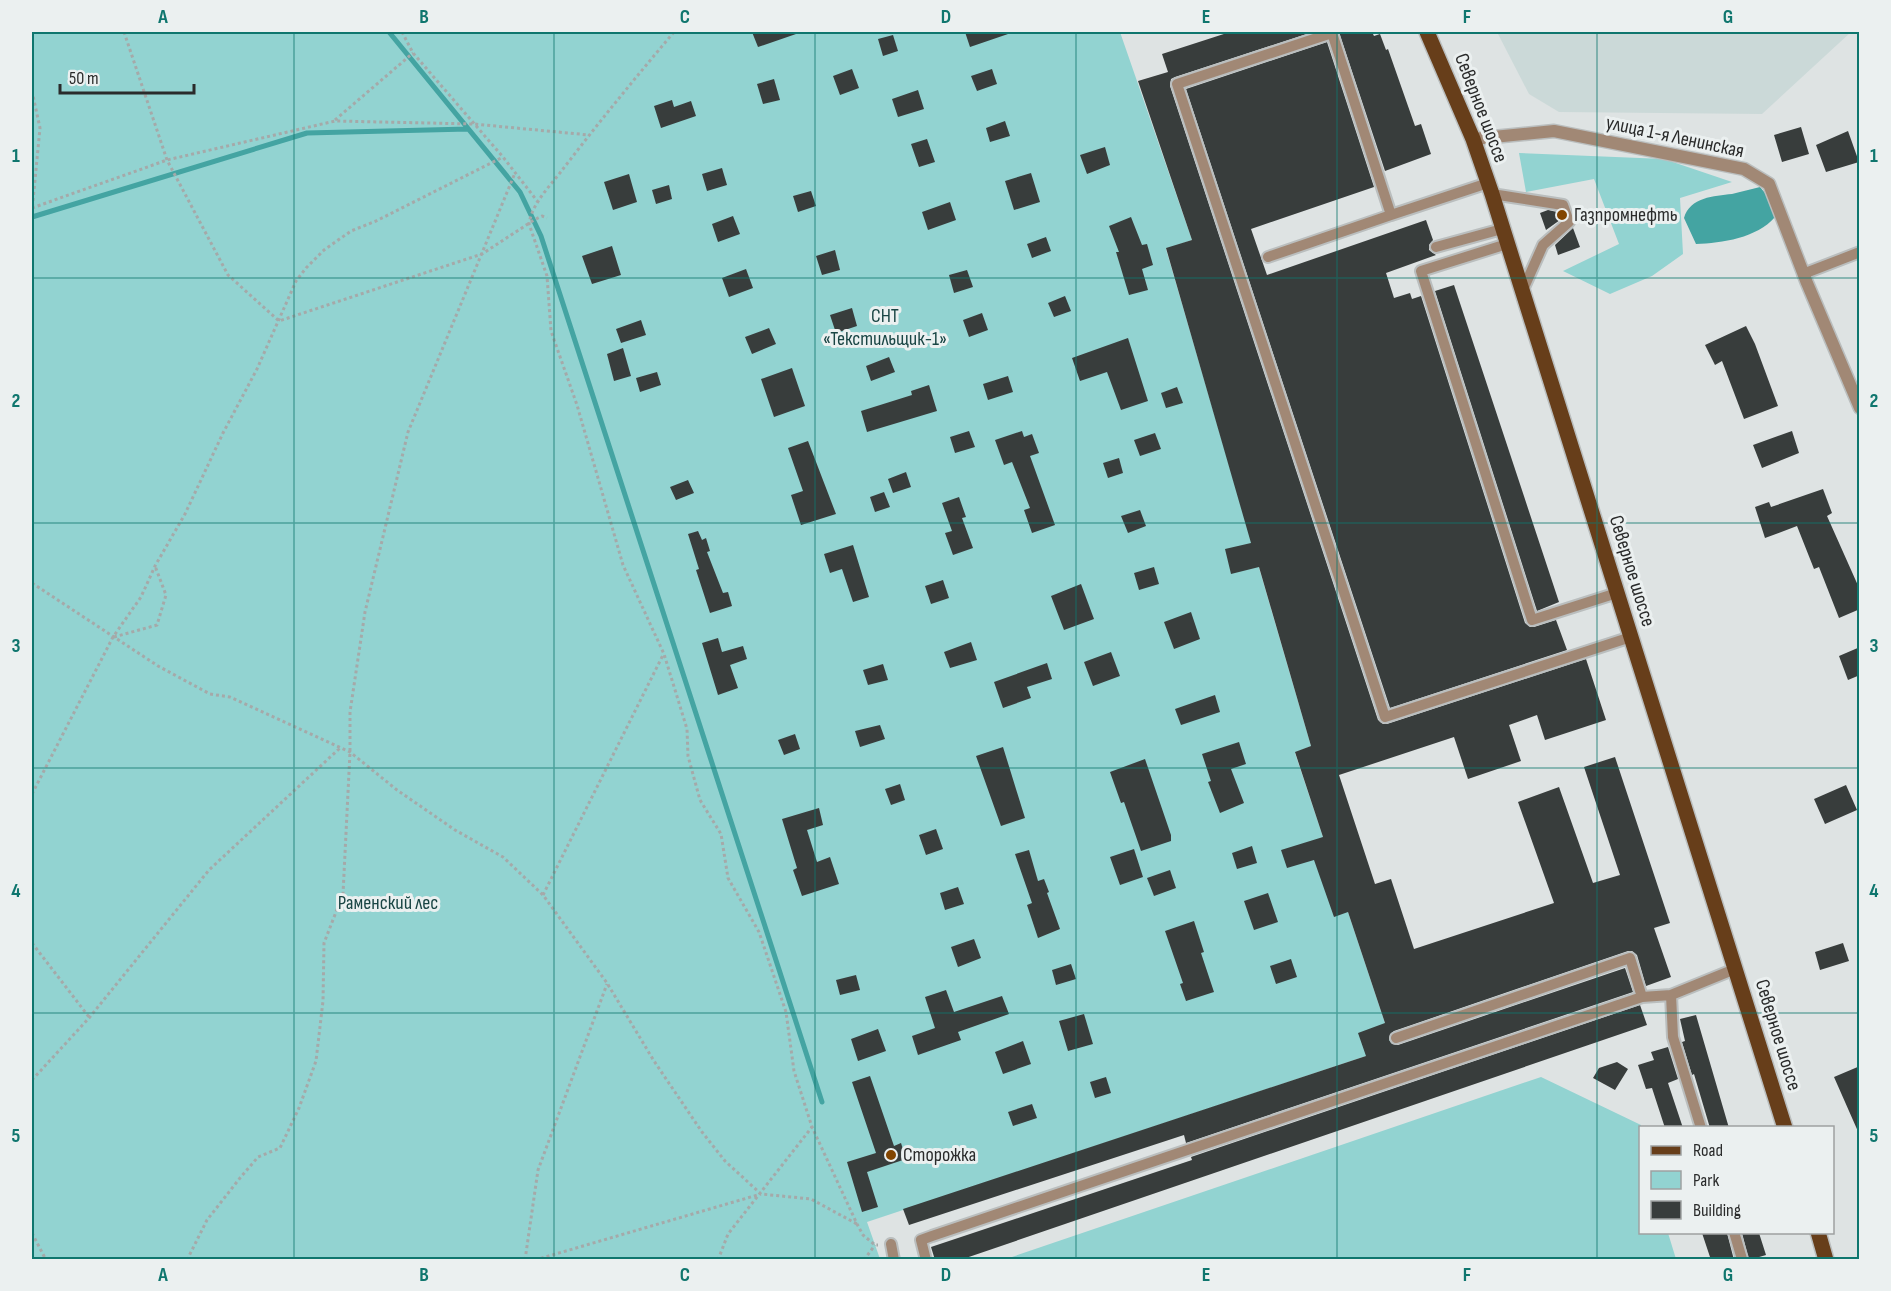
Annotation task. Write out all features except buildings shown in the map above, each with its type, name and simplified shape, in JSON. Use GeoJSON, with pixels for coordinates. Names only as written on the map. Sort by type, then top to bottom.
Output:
{"type":"FeatureCollection","features":[{"type":"Feature","properties":{"kind":"main road","name":"Северное шоссе"},"geometry":{"type":"LineString","coordinates":[[1427,32],[1473,139],[1490,189],[1784,1126]]}},
{"type":"Feature","properties":{"kind":"main road"},"geometry":{"type":"LineString","coordinates":[[1818,1234],[1826,1260]]}},
{"type":"Feature","properties":{"kind":"street","name":"улица 1-я Ленинская"},"geometry":{"type":"LineString","coordinates":[[1473,139],[1554,131],[1743,169],[1769,184],[1803,274],[1860,408]]}},
{"type":"Feature","properties":{"kind":"lane"},"geometry":{"type":"LineString","coordinates":[[1391,215],[1332,33],[1177,84],[1385,717],[1631,637]]}},
{"type":"Feature","properties":{"kind":"lane"},"geometry":{"type":"LineString","coordinates":[[1268,258],[1391,215],[1490,189],[1563,205],[1569,222],[1543,245],[1522,292]]}},
{"type":"Feature","properties":{"kind":"lane"},"geometry":{"type":"LineString","coordinates":[[1436,247],[1502,229]]}},
{"type":"Feature","properties":{"kind":"lane"},"geometry":{"type":"LineString","coordinates":[[1507,244],[1421,271],[1532,620],[1617,593]]}},
{"type":"Feature","properties":{"kind":"lane"},"geometry":{"type":"LineString","coordinates":[[1803,274],[1860,252]]}},
{"type":"Feature","properties":{"kind":"lane"},"geometry":{"type":"LineString","coordinates":[[1396,1038],[1630,958],[1642,997]]}},
{"type":"Feature","properties":{"kind":"lane"},"geometry":{"type":"LineString","coordinates":[[926,1260],[921,1240],[932,1236],[1642,997],[1671,995],[1735,969]]}},
{"type":"Feature","properties":{"kind":"lane"},"geometry":{"type":"LineString","coordinates":[[1671,995],[1673,1037],[1700,1126]]}},
{"type":"Feature","properties":{"kind":"lane"},"geometry":{"type":"LineString","coordinates":[[1734,1234],[1742,1259]]}},
{"type":"Feature","properties":{"kind":"lane"},"geometry":{"type":"LineString","coordinates":[[891,1244],[894,1260]]}},
{"type":"Feature","properties":{"kind":"path"},"geometry":{"type":"LineString","coordinates":[[124,32],[167,160],[228,275],[279,321]]}},
{"type":"Feature","properties":{"kind":"path"},"geometry":{"type":"LineString","coordinates":[[402,32],[413,52],[503,157],[538,202]]}},
{"type":"Feature","properties":{"kind":"path"},"geometry":{"type":"LineString","coordinates":[[674,32],[589,135],[538,202],[530,216],[529,224],[547,276],[552,331],[577,405],[623,565],[664,654],[687,729],[688,756],[700,800],[721,834],[728,878],[759,932],[786,1012],[794,1071],[812,1127],[857,1224],[863,1235],[875,1245],[864,1260]]}},
{"type":"Feature","properties":{"kind":"path"},"geometry":{"type":"LineString","coordinates":[[335,121],[413,52]]}},
{"type":"Feature","properties":{"kind":"path"},"geometry":{"type":"LineString","coordinates":[[32,91],[40,128],[32,209],[167,160],[335,121],[474,124],[589,135]]}},
{"type":"Feature","properties":{"kind":"path"},"geometry":{"type":"LineString","coordinates":[[32,794],[112,637],[141,597],[155,566],[185,514],[279,321],[296,281],[324,250],[351,231],[376,221],[503,157]]}},
{"type":"Feature","properties":{"kind":"path"},"geometry":{"type":"LineString","coordinates":[[187,1260],[207,1220],[258,1157],[280,1148],[300,1108],[316,1061],[323,1001],[324,943],[343,894],[350,712],[365,612],[408,432],[515,173]]}},
{"type":"Feature","properties":{"kind":"path"},"geometry":{"type":"LineString","coordinates":[[279,321],[482,254],[542,216],[547,218]]}},
{"type":"Feature","properties":{"kind":"path"},"geometry":{"type":"LineString","coordinates":[[112,637],[157,625],[166,595],[155,566]]}},
{"type":"Feature","properties":{"kind":"path"},"geometry":{"type":"LineString","coordinates":[[32,583],[158,666],[210,694],[230,697],[350,752],[397,790],[455,830],[503,856],[543,895],[607,983],[654,1061],[702,1132],[725,1161],[761,1194]]}},
{"type":"Feature","properties":{"kind":"path"},"geometry":{"type":"LineString","coordinates":[[543,895],[664,654]]}},
{"type":"Feature","properties":{"kind":"path"},"geometry":{"type":"LineString","coordinates":[[32,1080],[89,1018],[209,870],[341,747]]}},
{"type":"Feature","properties":{"kind":"path"},"geometry":{"type":"LineString","coordinates":[[32,943],[89,1018]]}},
{"type":"Feature","properties":{"kind":"path"},"geometry":{"type":"LineString","coordinates":[[525,1260],[538,1170],[607,983]]}},
{"type":"Feature","properties":{"kind":"path"},"geometry":{"type":"LineString","coordinates":[[718,1260],[728,1234],[812,1127]]}},
{"type":"Feature","properties":{"kind":"path"},"geometry":{"type":"LineString","coordinates":[[535,1260],[761,1194],[811,1199],[857,1224]]}},
{"type":"Feature","properties":{"kind":"path"},"geometry":{"type":"LineString","coordinates":[[32,1233],[46,1260]]}},
{"type":"Feature","properties":{"kind":"shaded area"},"geometry":{"type":"Polygon","coordinates":[[[1497,32],[1851,32],[1762,114],[1559,112],[1529,94],[1497,32]]]}},
{"type":"Feature","properties":{"kind":"shaded area"},"geometry":{"type":"Polygon","coordinates":[[[1760,187],[1775,217],[1768,224],[1749,235],[1696,244],[1684,218],[1692,206],[1710,197],[1760,187]]]}},
{"type":"Feature","properties":{"kind":"green space"},"geometry":{"type":"Polygon","coordinates":[[[32,32],[1120,32],[1192,240],[1166,249],[1311,746],[1295,753],[1393,1047],[867,1222],[880,1259],[32,1259],[32,32]]]}},
{"type":"Feature","properties":{"kind":"green space"},"geometry":{"type":"Polygon","coordinates":[[[1519,153],[1664,159],[1732,182],[1680,198],[1683,254],[1652,276],[1610,294],[1563,271],[1619,244],[1594,179],[1526,192],[1519,153]]]}},
{"type":"Feature","properties":{"kind":"green space"},"geometry":{"type":"Polygon","coordinates":[[[1541,1077],[1641,1125],[1639,1126],[1639,1234],[1668,1234],[1676,1259],[1006,1259],[1541,1077]]]}},
{"type":"Feature","properties":{"kind":"waterway"},"geometry":{"type":"LineString","coordinates":[[389,32],[520,192],[541,236],[822,1102]]}},
{"type":"Feature","properties":{"kind":"waterway"},"geometry":{"type":"LineString","coordinates":[[32,217],[307,133],[468,129]]}},
{"type":"Feature","properties":{"kind":"place","name":"Газпромнефть"},"geometry":{"type":"Point","coordinates":[1562,215]}},
{"type":"Feature","properties":{"kind":"place","name":"Сторожка"},"geometry":{"type":"Point","coordinates":[891,1155]}},
{"type":"Feature","properties":{"kind":"park label","name":"СНТ «Текстильщик-1»"},"geometry":{"type":"Point","coordinates":[885,328]}},
{"type":"Feature","properties":{"kind":"park label","name":"Раменский лес"},"geometry":{"type":"Point","coordinates":[388,903]}}]}
